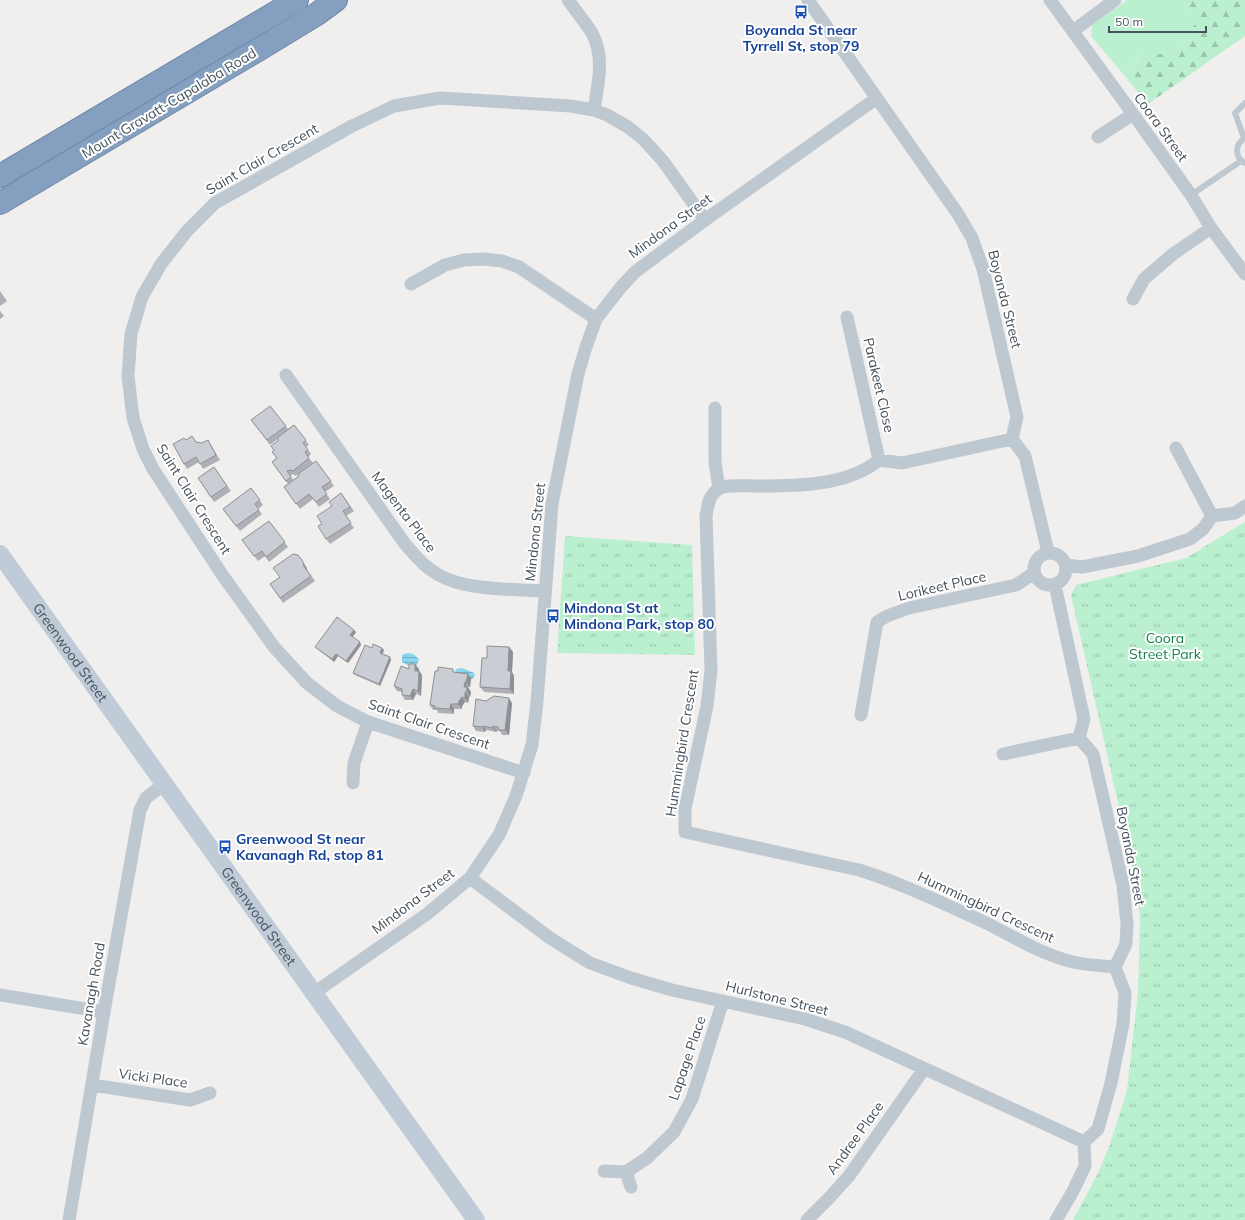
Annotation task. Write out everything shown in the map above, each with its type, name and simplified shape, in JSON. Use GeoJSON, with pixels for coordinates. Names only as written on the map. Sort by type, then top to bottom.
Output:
{"type":"FeatureCollection","features":[{"type":"Feature","properties":{"kind":"highway","name":"Mount Gravatt-Capalaba Road"},"geometry":{"type":"LineString","coordinates":[[0,176],[297,0]]}},
{"type":"Feature","properties":{"kind":"highway","name":"Mount Gravatt-Capalaba Road"},"geometry":{"type":"LineString","coordinates":[[0,203],[256,51],[317,14],[336,0]]}},
{"type":"Feature","properties":{"kind":"street"},"geometry":{"type":"LineString","coordinates":[[568,0],[592,33],[599,50],[600,73],[594,110]]}},
{"type":"Feature","properties":{"kind":"street","name":"Boyanda Street"},"geometry":{"type":"LineString","coordinates":[[808,0],[958,214],[972,238],[983,269],[1017,417],[1012,439]]}},
{"type":"Feature","properties":{"kind":"street","name":"Coora Street"},"geometry":{"type":"LineString","coordinates":[[1050,0],[1191,195],[1211,228],[1245,274]]}},
{"type":"Feature","properties":{"kind":"street"},"geometry":{"type":"LineString","coordinates":[[1073,31],[1115,0]]}},
{"type":"Feature","properties":{"kind":"street","name":"Saint Clair Crescent"},"geometry":{"type":"LineString","coordinates":[[524,773],[368,722],[337,706],[307,683],[274,647],[221,572],[153,469],[143,449],[133,418],[128,376],[131,334],[142,297],[161,264],[187,231],[215,203],[352,126],[394,106],[440,98],[571,106],[594,110],[607,115],[628,127],[643,139],[663,161],[705,220]]}},
{"type":"Feature","properties":{"kind":"street","name":"Mindona Street"},"geometry":{"type":"LineString","coordinates":[[314,993],[427,914],[470,878],[499,835],[516,796],[532,745],[537,702],[552,504],[578,374],[584,350],[596,319],[635,272],[705,220],[877,98]]}},
{"type":"Feature","properties":{"kind":"street"},"geometry":{"type":"LineString","coordinates":[[1098,137],[1133,114]]}},
{"type":"Feature","properties":{"kind":"street"},"geometry":{"type":"LineString","coordinates":[[1132,299],[1144,279],[1173,254],[1211,228]]}},
{"type":"Feature","properties":{"kind":"street"},"geometry":{"type":"LineString","coordinates":[[411,284],[445,265],[464,260],[502,261],[519,267],[596,319]]}},
{"type":"Feature","properties":{"kind":"street","name":"Parakeet Close"},"geometry":{"type":"LineString","coordinates":[[847,317],[880,460]]}},
{"type":"Feature","properties":{"kind":"street","name":"Magenta Place"},"geometry":{"type":"LineString","coordinates":[[286,375],[405,544],[419,560],[434,572],[451,581],[484,587],[545,591]]}},
{"type":"Feature","properties":{"kind":"street"},"geometry":{"type":"LineString","coordinates":[[716,408],[715,462],[718,489],[735,486],[796,486],[822,482],[860,473],[880,460],[902,463],[1012,439],[1025,456],[1048,552]]}},
{"type":"Feature","properties":{"kind":"street"},"geometry":{"type":"LineString","coordinates":[[1176,448],[1212,516]]}},
{"type":"Feature","properties":{"kind":"street","name":"Hummingbird Crescent"},"geometry":{"type":"LineString","coordinates":[[718,489],[708,500],[706,516],[711,670],[707,706],[685,809],[685,832],[865,872],[883,878],[981,921],[1053,956],[1073,962],[1095,966],[1115,967]]}},
{"type":"Feature","properties":{"kind":"street"},"geometry":{"type":"LineString","coordinates":[[1067,565],[1082,567],[1138,556],[1190,539],[1203,529],[1212,516],[1235,513],[1245,506]]}},
{"type":"Feature","properties":{"kind":"street"},"geometry":{"type":"LineString","coordinates":[[1048,552],[1058,554],[1065,560],[1067,565],[1066,575],[1055,585],[1045,584],[1036,578],[1034,573],[1035,562],[1042,554],[1048,552]]}},
{"type":"Feature","properties":{"kind":"street","name":"Greenwood Street"},"geometry":{"type":"LineString","coordinates":[[0,554],[476,1220]]}},
{"type":"Feature","properties":{"kind":"street","name":"Lorikeet Place"},"geometry":{"type":"LineString","coordinates":[[861,715],[877,622],[887,616],[908,608],[1016,585],[1034,573]]}},
{"type":"Feature","properties":{"kind":"street"},"geometry":{"type":"LineString","coordinates":[[1003,754],[1079,738],[1084,719],[1055,585]]}},
{"type":"Feature","properties":{"kind":"street"},"geometry":{"type":"LineString","coordinates":[[353,783],[354,763],[368,722]]}},
{"type":"Feature","properties":{"kind":"street","name":"Boyanda Street"},"geometry":{"type":"LineString","coordinates":[[1079,738],[1093,754],[1122,885],[1127,924],[1126,944],[1115,967]]}},
{"type":"Feature","properties":{"kind":"street","name":"Kavanagh Road"},"geometry":{"type":"LineString","coordinates":[[69,1220],[140,810],[146,798],[164,784]]}},
{"type":"Feature","properties":{"kind":"street","name":"Hurlstone Street"},"geometry":{"type":"LineString","coordinates":[[470,878],[550,938],[590,963],[631,978],[672,990],[805,1019],[845,1032],[1084,1142]]}},
{"type":"Feature","properties":{"kind":"street"},"geometry":{"type":"LineString","coordinates":[[1056,1220],[1072,1193],[1085,1166],[1084,1142],[1098,1129],[1111,1083],[1123,1024],[1125,993],[1115,967]]}},
{"type":"Feature","properties":{"kind":"street"},"geometry":{"type":"LineString","coordinates":[[0,995],[104,1012]]}},
{"type":"Feature","properties":{"kind":"street","name":"Lapage Place"},"geometry":{"type":"LineString","coordinates":[[626,1172],[647,1158],[674,1132],[692,1099],[723,1001]]}},
{"type":"Feature","properties":{"kind":"street","name":"Andree Place"},"geometry":{"type":"LineString","coordinates":[[807,1220],[849,1176],[924,1069]]}},
{"type":"Feature","properties":{"kind":"street","name":"Vicki Place"},"geometry":{"type":"LineString","coordinates":[[92,1085],[190,1100],[210,1093]]}},
{"type":"Feature","properties":{"kind":"street"},"geometry":{"type":"LineString","coordinates":[[604,1171],[626,1172],[631,1187]]}},
{"type":"Feature","properties":{"kind":"lane"},"geometry":{"type":"LineString","coordinates":[[1191,195],[1243,162],[1237,152],[1238,145],[1244,138],[1235,113],[1245,104]]}},
{"type":"Feature","properties":{"kind":"green space"},"geometry":{"type":"Polygon","coordinates":[[[1127,0],[1183,0],[1195,24],[1183,41],[1161,54],[1142,54],[1123,74],[1091,36],[1092,25],[1127,0]]]}},
{"type":"Feature","properties":{"kind":"green space"},"geometry":{"type":"Polygon","coordinates":[[[1183,0],[1245,0],[1245,36],[1148,104],[1123,74],[1143,54],[1161,54],[1183,41],[1195,24],[1183,0]]]}},
{"type":"Feature","properties":{"kind":"green space","name":"Coora Street Park"},"geometry":{"type":"Polygon","coordinates":[[[1245,522],[1245,1220],[1073,1220],[1099,1171],[1110,1144],[1127,1090],[1138,993],[1140,916],[1135,878],[1071,595],[1076,585],[1186,558],[1245,522]]]}},
{"type":"Feature","properties":{"kind":"green space"},"geometry":{"type":"Polygon","coordinates":[[[565,536],[692,545],[695,655],[557,653],[565,536]]]}},
{"type":"Feature","properties":{"kind":"water"},"geometry":{"type":"Polygon","coordinates":[[[407,653],[413,654],[419,659],[417,665],[409,666],[402,662],[402,655],[407,653]]]}},
{"type":"Feature","properties":{"kind":"water"},"geometry":{"type":"Polygon","coordinates":[[[462,668],[474,673],[475,676],[470,681],[455,674],[456,669],[462,668]]]}},
{"type":"Feature","properties":{"kind":"building"},"geometry":{"type":"Polygon","coordinates":[[[270,406],[286,426],[267,440],[251,420],[270,406]]]}},
{"type":"Feature","properties":{"kind":"building"},"geometry":{"type":"Polygon","coordinates":[[[294,425],[306,440],[303,443],[308,450],[305,452],[309,458],[293,471],[287,471],[291,477],[286,481],[272,462],[277,458],[272,452],[274,450],[271,446],[279,440],[277,438],[294,425]]]}},
{"type":"Feature","properties":{"kind":"building"},"geometry":{"type":"Polygon","coordinates":[[[192,436],[196,442],[202,443],[208,440],[216,455],[200,464],[196,457],[184,464],[173,444],[184,438],[186,440],[192,436]]]}},
{"type":"Feature","properties":{"kind":"building"},"geometry":{"type":"Polygon","coordinates":[[[316,461],[331,481],[322,487],[327,494],[316,502],[309,494],[296,504],[284,487],[299,476],[298,474],[316,461]]]}},
{"type":"Feature","properties":{"kind":"building"},"geometry":{"type":"Polygon","coordinates":[[[214,467],[227,486],[211,497],[198,478],[214,467]]]}},
{"type":"Feature","properties":{"kind":"building"},"geometry":{"type":"Polygon","coordinates":[[[251,488],[260,500],[255,504],[259,510],[236,526],[223,509],[251,488]]]}},
{"type":"Feature","properties":{"kind":"building"},"geometry":{"type":"Polygon","coordinates":[[[341,493],[350,507],[343,511],[351,523],[326,539],[318,526],[322,524],[317,516],[332,506],[329,502],[341,493]]]}},
{"type":"Feature","properties":{"kind":"building"},"geometry":{"type":"Polygon","coordinates":[[[269,521],[285,542],[266,557],[262,551],[254,556],[242,540],[269,521]]]}},
{"type":"Feature","properties":{"kind":"building"},"geometry":{"type":"Polygon","coordinates":[[[293,554],[298,555],[311,576],[280,598],[270,584],[280,577],[273,568],[293,554]]]}},
{"type":"Feature","properties":{"kind":"building"},"geometry":{"type":"Polygon","coordinates":[[[337,617],[354,630],[350,635],[360,642],[346,661],[336,654],[332,659],[315,647],[337,617]]]}},
{"type":"Feature","properties":{"kind":"building"},"geometry":{"type":"Polygon","coordinates":[[[373,644],[382,648],[380,653],[390,657],[379,684],[353,673],[365,645],[372,648],[373,644]]]}},
{"type":"Feature","properties":{"kind":"building"},"geometry":{"type":"Polygon","coordinates":[[[487,646],[509,647],[508,671],[511,671],[510,689],[480,687],[482,658],[487,658],[487,646]]]}},
{"type":"Feature","properties":{"kind":"building"},"geometry":{"type":"Polygon","coordinates":[[[409,664],[415,664],[415,671],[419,671],[418,691],[413,689],[410,696],[402,695],[402,689],[394,686],[401,666],[409,669],[409,664]]]}},
{"type":"Feature","properties":{"kind":"building"},"geometry":{"type":"Polygon","coordinates":[[[438,667],[453,669],[453,672],[468,674],[464,687],[467,687],[465,698],[462,697],[458,704],[451,704],[450,709],[435,708],[435,706],[430,705],[435,671],[438,671],[438,667]]]}},
{"type":"Feature","properties":{"kind":"building"},"geometry":{"type":"Polygon","coordinates":[[[494,696],[509,698],[505,730],[499,730],[498,727],[493,726],[493,728],[473,726],[476,699],[486,701],[494,696]]]}},
{"type":"Feature","properties":{"kind":"place","name":"Boyanda St near Tyrrell St, stop 79"},"geometry":{"type":"Point","coordinates":[801,12]}},
{"type":"Feature","properties":{"kind":"place","name":"Mindona St at Mindona Park, stop 80"},"geometry":{"type":"Point","coordinates":[553,616]}},
{"type":"Feature","properties":{"kind":"place","name":"Greenwood St near Kavanagh Rd, stop 81"},"geometry":{"type":"Point","coordinates":[225,847]}}]}
